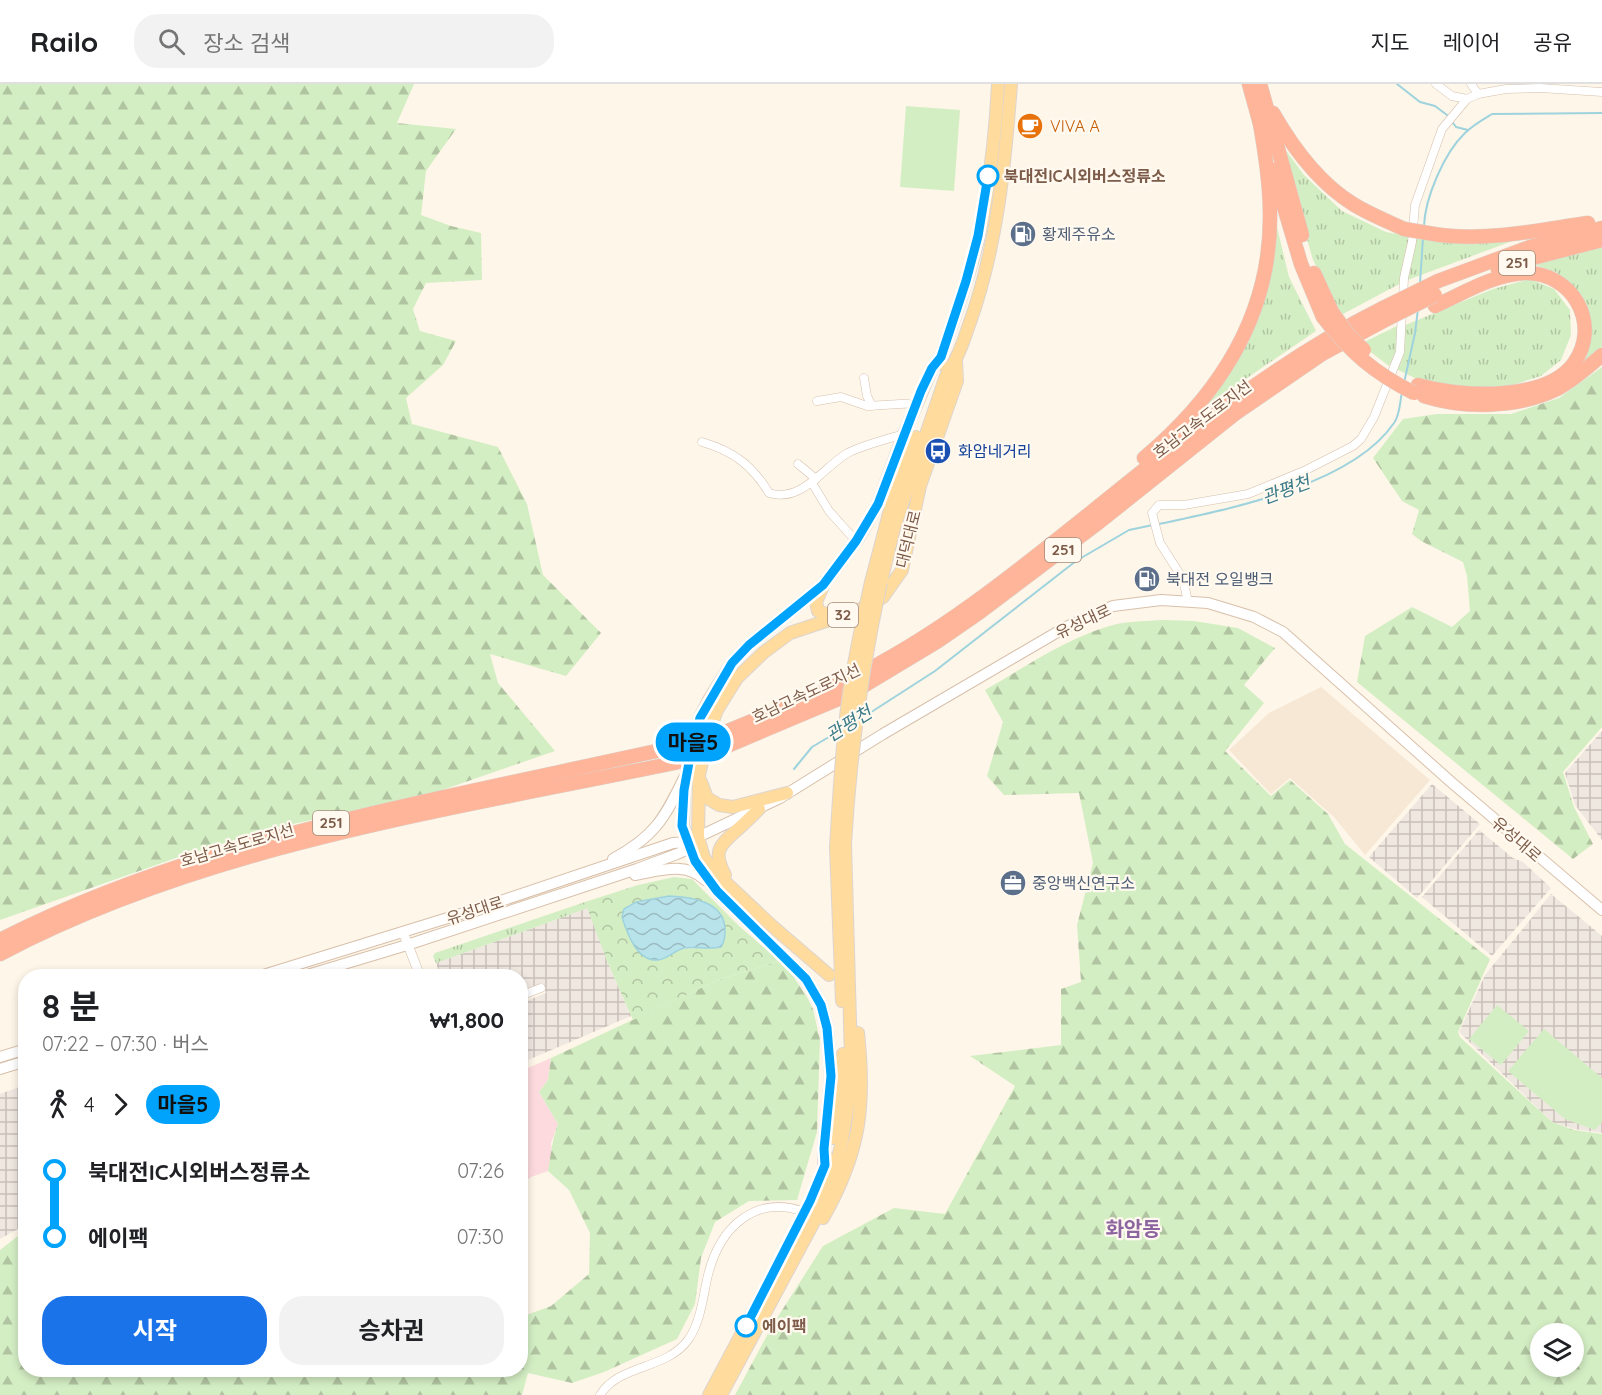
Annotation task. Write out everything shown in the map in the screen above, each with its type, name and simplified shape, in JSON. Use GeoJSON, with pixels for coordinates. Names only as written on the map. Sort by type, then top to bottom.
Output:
{"type":"FeatureCollection","features":[{"type":"Feature","properties":{"kind":"highway"},"geometry":{"type":"LineString","coordinates":[[974,603],[980,590],[1154,449],[1203,400],[1229,364],[1254,313],[1268,256],[1270,213],[1257,85]]}},
{"type":"Feature","properties":{"kind":"highway"},"geometry":{"type":"LineString","coordinates":[[1257,85],[1287,137],[1323,180],[1352,203],[1404,229],[1460,238],[1602,221]]}},
{"type":"Feature","properties":{"kind":"highway"},"geometry":{"type":"LineString","coordinates":[[1257,85],[1327,315]]}},
{"type":"Feature","properties":{"kind":"highway"},"geometry":{"type":"LineString","coordinates":[[1260,123],[1301,264],[1343,343],[1390,381],[1416,388],[1469,394],[1503,393],[1555,379],[1569,369],[1580,354],[1583,344],[1584,323],[1575,298],[1562,283],[1546,275],[1514,274],[1386,318]]}},
{"type":"Feature","properties":{"kind":"highway","name":"호남고속도로지선"},"geometry":{"type":"LineString","coordinates":[[0,954],[105,906],[160,885],[242,859],[368,827],[674,763],[720,749],[850,694],[938,641],[980,612],[1098,523],[1236,412],[1301,367],[1317,364],[1438,281],[1530,247],[1602,228]]}},
{"type":"Feature","properties":{"kind":"highway","name":"251"},"geometry":{"type":"LineString","coordinates":[[1435,301],[1479,277],[1533,258],[1602,240]]}},
{"type":"Feature","properties":{"kind":"highway","name":"호남고속도로지선"},"geometry":{"type":"LineString","coordinates":[[0,940],[134,881],[255,842],[381,811],[675,747],[721,734],[846,681],[890,658],[974,603],[1229,404],[1317,343],[1386,318]]}},
{"type":"Feature","properties":{"kind":"highway"},"geometry":{"type":"LineString","coordinates":[[1416,388],[1435,399],[1468,404],[1518,400],[1557,389],[1602,356]]}},
{"type":"Feature","properties":{"kind":"main road","name":"대덕대로"},"geometry":{"type":"LineString","coordinates":[[694,840],[682,826],[686,772],[700,718],[732,663],[749,645],[823,585],[856,541],[878,504],[932,368],[941,357],[966,281],[984,212],[997,113],[998,84]]}},
{"type":"Feature","properties":{"kind":"main road","name":"대덕대로"},"geometry":{"type":"LineString","coordinates":[[876,582],[946,376],[956,361],[975,310],[994,234],[1011,84]]}},
{"type":"Feature","properties":{"kind":"main road","name":"대덕대로"},"geometry":{"type":"LineString","coordinates":[[876,582],[891,506],[942,371],[941,357]]}},
{"type":"Feature","properties":{"kind":"main road","name":"대덕대로"},"geometry":{"type":"LineString","coordinates":[[694,840],[699,775],[709,731],[717,711],[737,678],[763,653],[790,633],[858,610],[883,597],[902,570],[920,486],[957,381],[956,361]]}},
{"type":"Feature","properties":{"kind":"main road"},"geometry":{"type":"LineString","coordinates":[[709,1395],[805,1212],[820,1181],[833,1139],[841,1087],[844,1044],[841,845],[855,724],[876,582]]}},
{"type":"Feature","properties":{"kind":"main road"},"geometry":{"type":"LineString","coordinates":[[823,585],[816,603],[818,611],[836,617]]}},
{"type":"Feature","properties":{"kind":"main road","name":"유성대로"},"geometry":{"type":"LineString","coordinates":[[283,969],[673,843],[694,840],[788,793],[883,734],[1066,627],[1113,606],[1161,600],[1208,603],[1254,617],[1283,632],[1451,782],[1602,910]]}},
{"type":"Feature","properties":{"kind":"main road"},"geometry":{"type":"LineString","coordinates":[[686,772],[687,791],[691,796],[698,791]]}},
{"type":"Feature","properties":{"kind":"main road","name":"32"},"geometry":{"type":"LineString","coordinates":[[585,873],[616,857],[649,835],[666,814],[686,772]]}},
{"type":"Feature","properties":{"kind":"main road"},"geometry":{"type":"LineString","coordinates":[[699,775],[707,798],[723,806],[733,807],[788,793]]}},
{"type":"Feature","properties":{"kind":"main road"},"geometry":{"type":"LineString","coordinates":[[732,886],[719,864],[720,847],[723,841],[759,809]]}},
{"type":"Feature","properties":{"kind":"main road"},"geometry":{"type":"LineString","coordinates":[[694,840],[704,858],[719,876],[796,948],[829,975]]}},
{"type":"Feature","properties":{"kind":"main road"},"geometry":{"type":"LineString","coordinates":[[694,840],[695,861],[717,891]]}},
{"type":"Feature","properties":{"kind":"main road","name":"유성대로"},"geometry":{"type":"LineString","coordinates":[[327,969],[407,945],[677,854],[684,851],[694,840]]}},
{"type":"Feature","properties":{"kind":"main road"},"geometry":{"type":"LineString","coordinates":[[721,1395],[803,1245],[832,1179],[841,1146],[849,1099],[850,1016],[841,845]]}},
{"type":"Feature","properties":{"kind":"main road"},"geometry":{"type":"LineString","coordinates":[[608,878],[682,868],[698,874],[806,979],[821,1005],[827,1028],[831,1076],[824,1149],[825,1165]]}},
{"type":"Feature","properties":{"kind":"main road"},"geometry":{"type":"LineString","coordinates":[[803,1245],[825,1216],[840,1187],[854,1149],[858,1132],[861,1094],[858,1033]]}},
{"type":"Feature","properties":{"kind":"main road"},"geometry":{"type":"LineString","coordinates":[[0,1057],[18,1051]]}},
{"type":"Feature","properties":{"kind":"main road"},"geometry":{"type":"LineString","coordinates":[[0,1069],[18,1063]]}},
{"type":"Feature","properties":{"kind":"street"},"geometry":{"type":"LineString","coordinates":[[1436,84],[1452,96],[1465,101]]}},
{"type":"Feature","properties":{"kind":"street"},"geometry":{"type":"LineString","coordinates":[[1471,84],[1478,94]]}},
{"type":"Feature","properties":{"kind":"street"},"geometry":{"type":"LineString","coordinates":[[1188,602],[1183,579],[1160,543],[1156,530],[1152,513],[1159,505],[1184,505],[1248,494],[1353,446],[1361,439],[1374,417],[1400,352],[1404,278],[1412,242],[1415,205],[1442,129],[1465,101],[1478,94],[1506,89],[1584,88],[1602,92]]}},
{"type":"Feature","properties":{"kind":"street"},"geometry":{"type":"LineString","coordinates":[[864,378],[867,396],[872,406]]}},
{"type":"Feature","properties":{"kind":"street"},"geometry":{"type":"LineString","coordinates":[[817,400],[841,397],[860,405],[872,406],[917,403]]}},
{"type":"Feature","properties":{"kind":"street"},"geometry":{"type":"LineString","coordinates":[[702,442],[723,448],[747,464],[772,495],[787,496],[814,481],[847,453],[904,434]]}},
{"type":"Feature","properties":{"kind":"street"},"geometry":{"type":"LineString","coordinates":[[798,464],[814,481],[829,511],[856,541]]}},
{"type":"Feature","properties":{"kind":"street"},"geometry":{"type":"LineString","coordinates":[[403,932],[417,969]]}},
{"type":"Feature","properties":{"kind":"street"},"geometry":{"type":"LineString","coordinates":[[528,993],[541,988]]}},
{"type":"Feature","properties":{"kind":"street"},"geometry":{"type":"LineString","coordinates":[[600,1395],[605,1386],[611,1382],[672,1356],[688,1340],[704,1299],[709,1273],[721,1243],[747,1214],[768,1206],[792,1207],[805,1212]]}},
{"type":"Feature","properties":{"kind":"shaded area"},"geometry":{"type":"Polygon","coordinates":[[[1321,687],[1430,780],[1365,855],[1334,817],[1290,778],[1271,794],[1229,750],[1269,713],[1321,687]]]}},
{"type":"Feature","properties":{"kind":"shaded area"},"geometry":{"type":"Polygon","coordinates":[[[1602,731],[1602,840],[1575,805],[1565,773],[1602,731]]]}},
{"type":"Feature","properties":{"kind":"shaded area"},"geometry":{"type":"Polygon","coordinates":[[[1432,784],[1480,824],[1417,898],[1369,857],[1432,784]]]}},
{"type":"Feature","properties":{"kind":"shaded area"},"geometry":{"type":"Polygon","coordinates":[[[1479,830],[1513,858],[1523,862],[1551,888],[1492,956],[1422,897],[1479,830]]]}},
{"type":"Feature","properties":{"kind":"shaded area"},"geometry":{"type":"Polygon","coordinates":[[[1551,894],[1602,936],[1602,1133],[1574,1129],[1552,1122],[1459,1032],[1485,975],[1551,894]]]}},
{"type":"Feature","properties":{"kind":"shaded area"},"geometry":{"type":"Polygon","coordinates":[[[588,908],[607,961],[631,1016],[528,1060],[528,1000],[546,993],[542,983],[528,989],[528,969],[438,969],[436,963],[588,908]]]}},
{"type":"Feature","properties":{"kind":"shaded area"},"geometry":{"type":"Polygon","coordinates":[[[551,1058],[548,1080],[539,1092],[558,1124],[551,1143],[552,1152],[548,1171],[528,1179],[528,1068],[551,1058]]]}},
{"type":"Feature","properties":{"kind":"shaded area"},"geometry":{"type":"Polygon","coordinates":[[[18,1088],[18,1229],[0,1239],[0,1094],[18,1088]]]}},
{"type":"Feature","properties":{"kind":"green space"},"geometry":{"type":"Polygon","coordinates":[[[0,84],[414,84],[397,123],[456,129],[426,171],[421,215],[451,226],[481,233],[482,280],[426,283],[413,309],[420,331],[456,341],[443,365],[406,398],[412,424],[498,447],[527,504],[543,575],[601,633],[566,676],[490,654],[498,683],[555,751],[425,796],[274,828],[176,858],[0,920],[0,84]]]}},
{"type":"Feature","properties":{"kind":"green space"},"geometry":{"type":"Polygon","coordinates":[[[906,106],[960,110],[954,191],[900,187],[906,106]]]}},
{"type":"Feature","properties":{"kind":"green space"},"geometry":{"type":"Polygon","coordinates":[[[1279,141],[1304,175],[1342,211],[1386,232],[1446,243],[1515,240],[1405,281],[1341,315],[1313,260],[1279,141]]]}},
{"type":"Feature","properties":{"kind":"green space"},"geometry":{"type":"Polygon","coordinates":[[[1276,223],[1289,277],[1316,331],[1200,410],[1231,369],[1251,335],[1265,287],[1276,223]]]}},
{"type":"Feature","properties":{"kind":"green space"},"geometry":{"type":"Polygon","coordinates":[[[1602,247],[1602,347],[1576,367],[1587,336],[1574,289],[1556,272],[1535,265],[1602,247]]]}},
{"type":"Feature","properties":{"kind":"green space"},"geometry":{"type":"Polygon","coordinates":[[[1530,279],[1554,289],[1570,310],[1571,335],[1561,360],[1541,376],[1506,387],[1475,390],[1423,382],[1396,369],[1403,326],[1493,289],[1530,279]]]}},
{"type":"Feature","properties":{"kind":"green space"},"geometry":{"type":"Polygon","coordinates":[[[1399,325],[1397,352],[1389,366],[1360,344],[1399,325]]]}},
{"type":"Feature","properties":{"kind":"green space"},"geometry":{"type":"Polygon","coordinates":[[[1602,367],[1602,727],[1563,772],[1574,807],[1593,844],[1573,859],[1357,682],[1365,636],[1412,607],[1452,627],[1470,611],[1467,576],[1463,562],[1421,541],[1412,534],[1419,510],[1402,501],[1373,458],[1403,419],[1437,414],[1511,414],[1559,398],[1602,367]]]}},
{"type":"Feature","properties":{"kind":"green space"},"geometry":{"type":"Polygon","coordinates":[[[1194,621],[1238,628],[1275,648],[1244,685],[1264,703],[1225,751],[1271,796],[1290,780],[1328,814],[1345,844],[1490,959],[1458,1032],[1460,1037],[1552,1122],[1574,1130],[1602,1134],[1602,1395],[735,1395],[772,1326],[823,1246],[894,1208],[945,1214],[1015,1086],[970,1056],[1061,1045],[1061,989],[1081,982],[1077,925],[1093,863],[1079,793],[1004,795],[987,776],[1003,722],[985,690],[1049,652],[1082,636],[1117,624],[1194,621]]]}},
{"type":"Feature","properties":{"kind":"green space"},"geometry":{"type":"Polygon","coordinates":[[[674,877],[692,879],[738,925],[779,961],[718,980],[633,1020],[607,961],[585,902],[638,885],[674,877]],[[669,896],[629,905],[624,909],[622,917],[631,938],[666,957],[681,949],[697,948],[724,921],[715,909],[708,905],[669,896]]]}},
{"type":"Feature","properties":{"kind":"green space"},"geometry":{"type":"Polygon","coordinates":[[[585,902],[588,908],[436,963],[433,956],[435,953],[585,902]]]}},
{"type":"Feature","properties":{"kind":"green space"},"geometry":{"type":"Polygon","coordinates":[[[779,961],[791,973],[813,1009],[820,1040],[817,1132],[797,1200],[749,1201],[715,1222],[701,1258],[695,1304],[677,1339],[604,1372],[572,1383],[528,1373],[528,1314],[551,1306],[589,1274],[590,1233],[569,1190],[548,1171],[558,1124],[539,1092],[548,1080],[551,1058],[718,980],[779,961]]]}},
{"type":"Feature","properties":{"kind":"green space"},"geometry":{"type":"Polygon","coordinates":[[[1497,1005],[1529,1031],[1501,1065],[1469,1039],[1497,1005]]]}},
{"type":"Feature","properties":{"kind":"green space"},"geometry":{"type":"Polygon","coordinates":[[[1544,1029],[1602,1078],[1602,1122],[1595,1130],[1565,1119],[1508,1071],[1544,1029]]]}},
{"type":"Feature","properties":{"kind":"green space"},"geometry":{"type":"Polygon","coordinates":[[[18,1236],[18,1377],[527,1377],[522,1395],[0,1395],[0,1250],[18,1236]]]}},
{"type":"Feature","properties":{"kind":"water"},"geometry":{"type":"Polygon","coordinates":[[[669,896],[696,899],[712,906],[723,919],[725,928],[721,947],[684,948],[658,960],[644,956],[634,945],[624,924],[622,917],[624,909],[636,902],[669,896]]]}},
{"type":"Feature","properties":{"kind":"waterway"},"geometry":{"type":"LineString","coordinates":[[1397,84],[1420,102],[1435,106],[1447,115],[1456,127],[1468,130]]}},
{"type":"Feature","properties":{"kind":"waterway","name":"관평천"},"geometry":{"type":"LineString","coordinates":[[1424,226],[1432,190],[1450,152],[1468,130],[1492,114],[1602,113]]}},
{"type":"Feature","properties":{"kind":"waterway","name":"관평천"},"geometry":{"type":"LineString","coordinates":[[1420,283],[1423,238]]}},
{"type":"Feature","properties":{"kind":"waterway","name":"관평천"},"geometry":{"type":"LineString","coordinates":[[1404,383],[1418,309]]}},
{"type":"Feature","properties":{"kind":"waterway","name":"관평천"},"geometry":{"type":"LineString","coordinates":[[1159,524],[1253,502],[1320,478],[1349,463],[1375,445],[1394,423],[1399,412],[1402,392]]}},
{"type":"Feature","properties":{"kind":"waterway","name":"관평천"},"geometry":{"type":"LineString","coordinates":[[862,718],[935,671],[1076,561],[1129,530],[1153,525]]}},
{"type":"Feature","properties":{"kind":"waterway","name":"관평천"},"geometry":{"type":"LineString","coordinates":[[794,769],[812,747],[839,731]]}},
{"type":"Feature","properties":{"kind":"bus line","name":"마을5"},"geometry":{"type":"LineString","coordinates":[[746,1326],[820,1181],[825,1165],[824,1149],[831,1076],[827,1028],[821,1005],[806,979],[717,891],[695,861],[682,826],[686,772],[700,718],[732,663],[749,645],[823,585],[856,541],[878,504],[921,391],[932,368],[941,357],[978,236],[984,212],[988,176]]}},
{"type":"Feature","properties":{"kind":"place","name":"VIVA A"},"geometry":{"type":"Point","coordinates":[1030,126]}},
{"type":"Feature","properties":{"kind":"place","name":"북대전IC시외버스정류소"},"geometry":{"type":"Point","coordinates":[988,176]}},
{"type":"Feature","properties":{"kind":"place","name":"황제주유소"},"geometry":{"type":"Point","coordinates":[1023,234]}},
{"type":"Feature","properties":{"kind":"place","name":"화암네거리"},"geometry":{"type":"Point","coordinates":[938,451]}},
{"type":"Feature","properties":{"kind":"place","name":"북대전 오일뱅크"},"geometry":{"type":"Point","coordinates":[1147,579]}},
{"type":"Feature","properties":{"kind":"place","name":"중앙백신연구소"},"geometry":{"type":"Point","coordinates":[1013,883]}},
{"type":"Feature","properties":{"kind":"place","name":"에이팩"},"geometry":{"type":"Point","coordinates":[746,1326]}},
{"type":"Feature","properties":{"kind":"district","name":"화암동"},"geometry":{"type":"Point","coordinates":[1133,1229]}}]}
